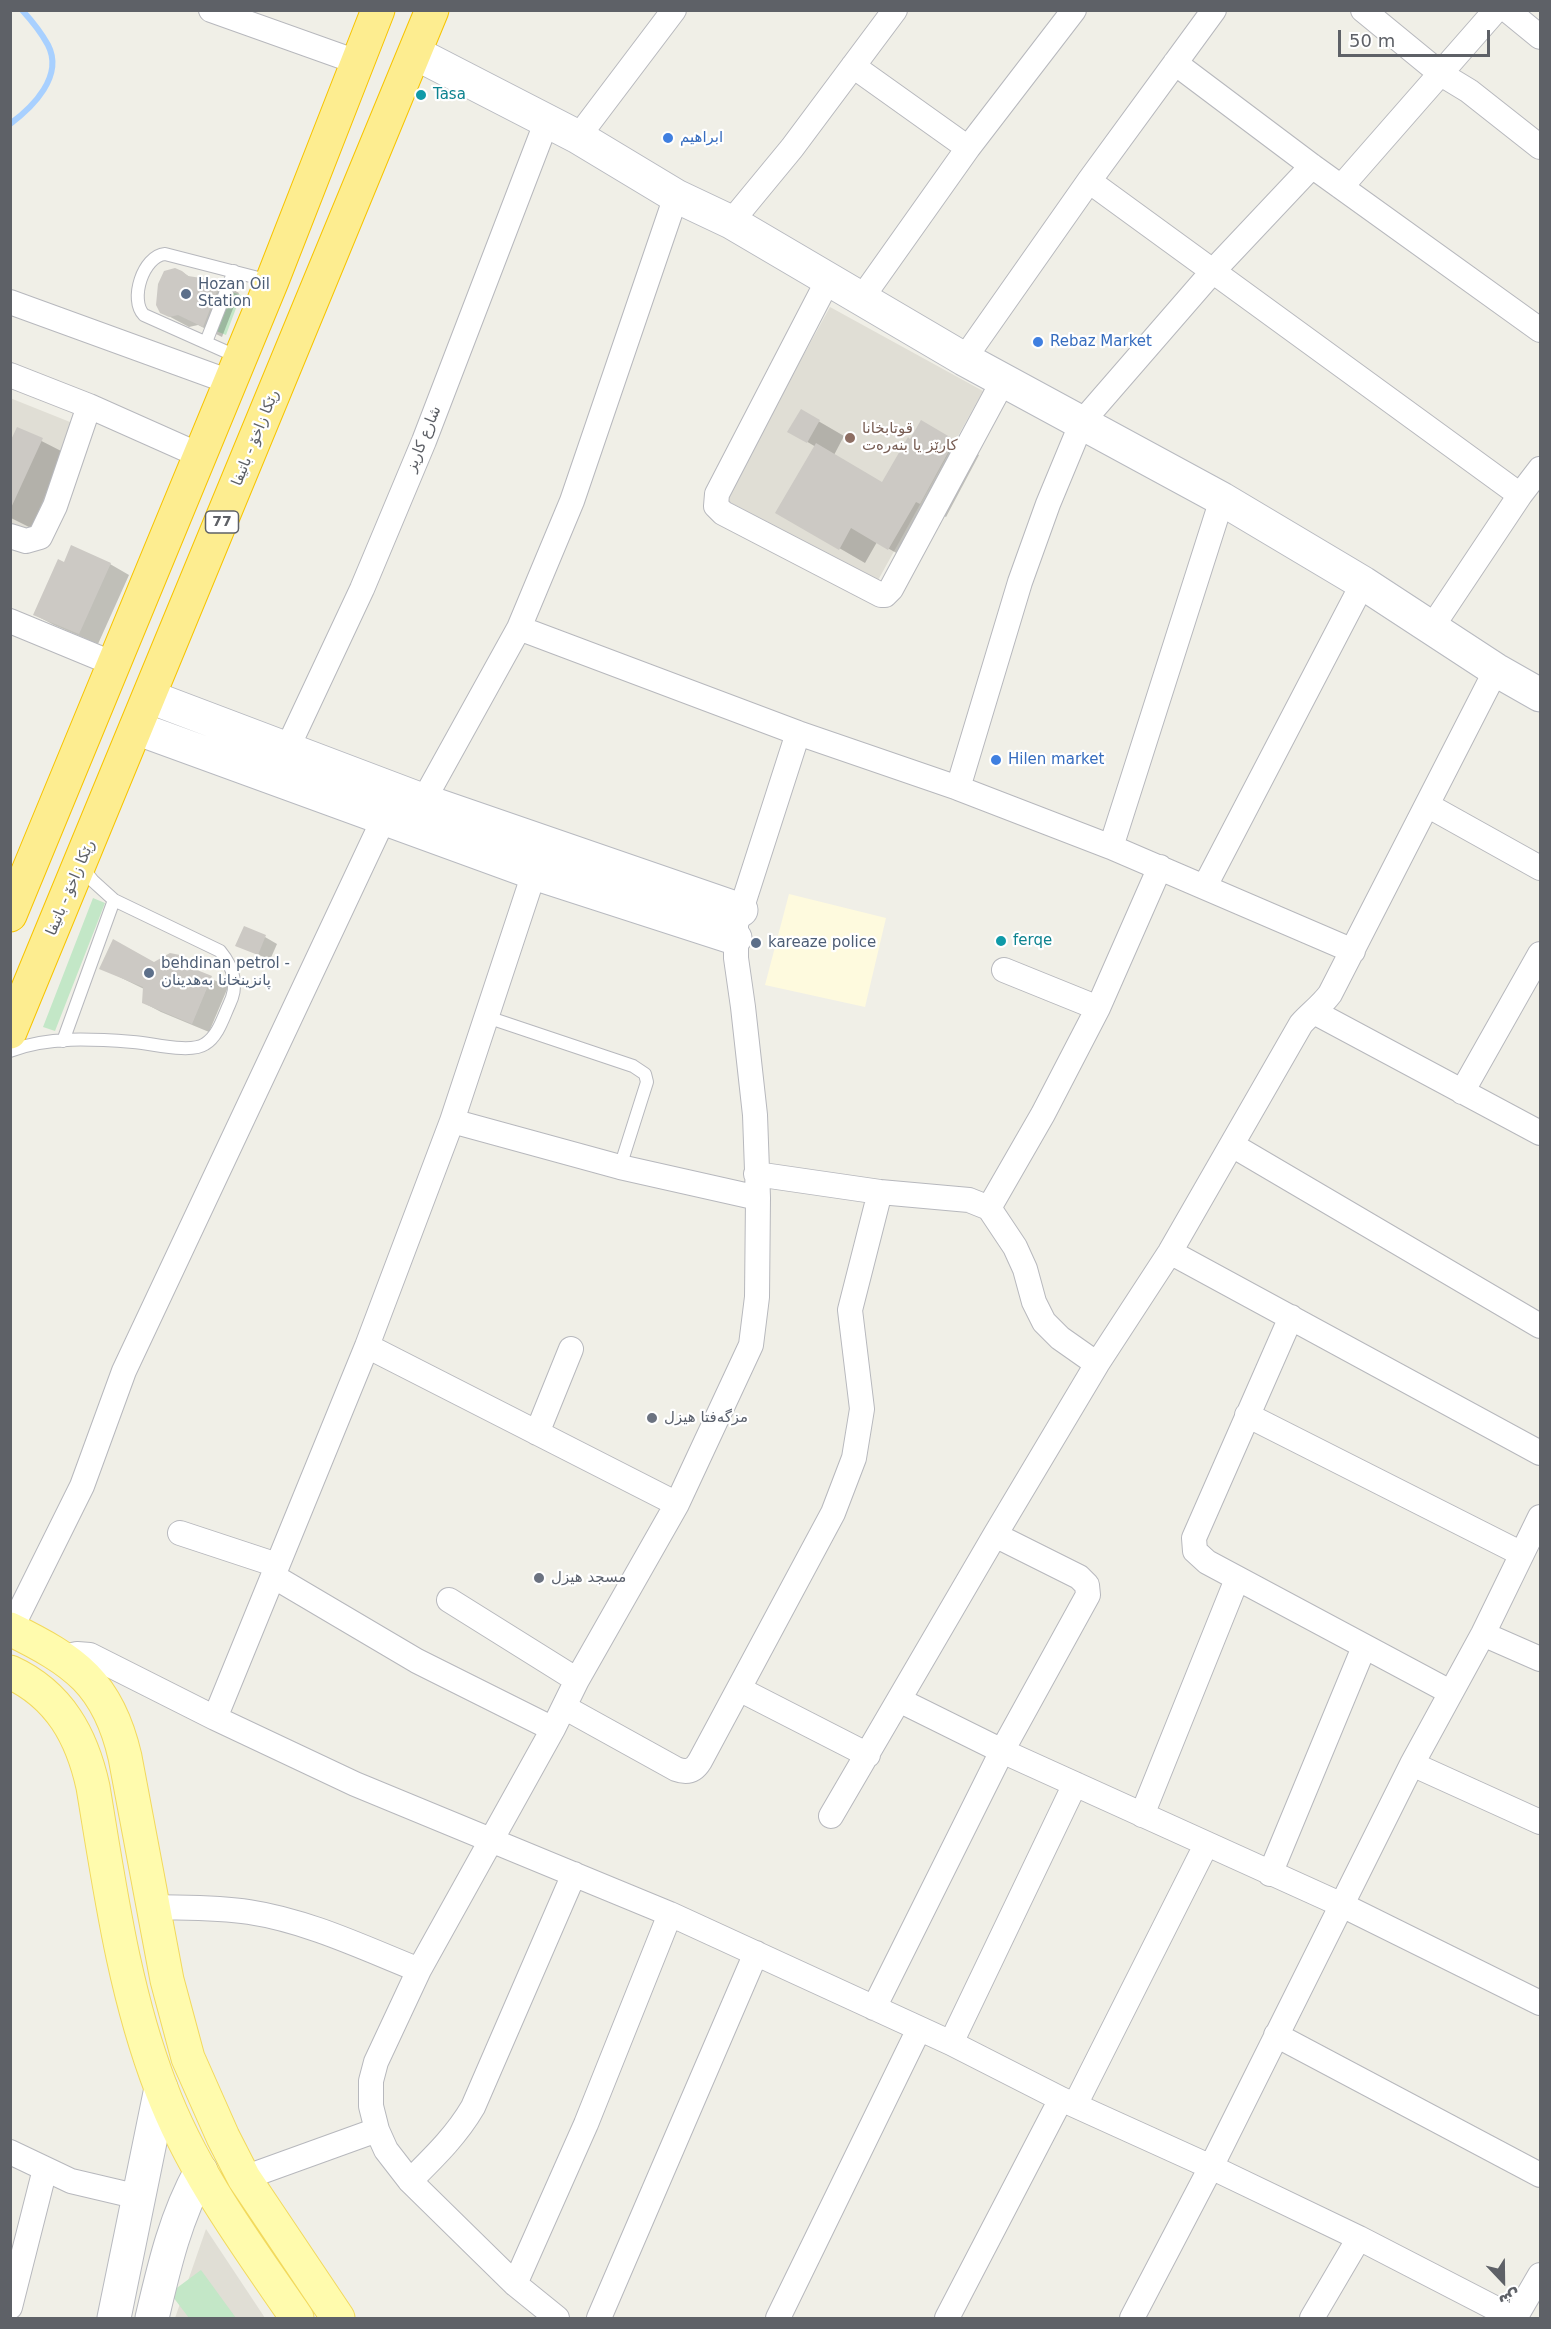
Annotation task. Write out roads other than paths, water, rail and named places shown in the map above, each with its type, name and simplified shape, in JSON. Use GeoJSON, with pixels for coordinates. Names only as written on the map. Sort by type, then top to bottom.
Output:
{"type":"FeatureCollection","features":[{"type":"Feature","properties":{"kind":"highway"},"geometry":{"type":"LineString","coordinates":[[10,915],[272,281],[378,10]]}},
{"type":"Feature","properties":{"kind":"highway","name":"رێکا زاخۆ - باتیفا"},"geometry":{"type":"LineString","coordinates":[[10,1032],[81,865],[432,10]]}},
{"type":"Feature","properties":{"kind":"main road"},"geometry":{"type":"LineString","coordinates":[[11,1629],[63,1657],[95,1688],[111,1712],[120,1735],[166,1980],[188,2058],[244,2178],[338,2319]]}},
{"type":"Feature","properties":{"kind":"main road"},"geometry":{"type":"LineString","coordinates":[[10,1672],[52,1701],[78,1737],[87,1759],[123,1961],[161,2088],[218,2204],[297,2319]]}},
{"type":"Feature","properties":{"kind":"street"},"geometry":{"type":"LineString","coordinates":[[211,10],[357,62]]}},
{"type":"Feature","properties":{"kind":"street"},"geometry":{"type":"LineString","coordinates":[[578,137],[674,10]]}},
{"type":"Feature","properties":{"kind":"street"},"geometry":{"type":"LineString","coordinates":[[731,222],[792,148],[895,10]]}},
{"type":"Feature","properties":{"kind":"street"},"geometry":{"type":"LineString","coordinates":[[861,299],[969,148],[1074,10]]}},
{"type":"Feature","properties":{"kind":"street"},"geometry":{"type":"LineString","coordinates":[[964,359],[1089,181],[1214,10]]}},
{"type":"Feature","properties":{"kind":"street"},"geometry":{"type":"LineString","coordinates":[[1363,10],[1441,74],[1469,91],[1540,147]]}},
{"type":"Feature","properties":{"kind":"street"},"geometry":{"type":"LineString","coordinates":[[1341,187],[1496,10]]}},
{"type":"Feature","properties":{"kind":"street"},"geometry":{"type":"LineString","coordinates":[[1507,10],[1538,31]]}},
{"type":"Feature","properties":{"kind":"street"},"geometry":{"type":"LineString","coordinates":[[415,53],[546,123],[578,137],[676,196],[731,222],[1003,381],[1222,499],[1363,583],[1496,670],[1540,695]]}},
{"type":"Feature","properties":{"kind":"street"},"geometry":{"type":"LineString","coordinates":[[1175,63],[1312,166],[1540,330]]}},
{"type":"Feature","properties":{"kind":"street"},"geometry":{"type":"LineString","coordinates":[[853,66],[969,148]]}},
{"type":"Feature","properties":{"kind":"street","name":"شارع كاريز"},"geometry":{"type":"LineString","coordinates":[[287,749],[362,589],[419,452],[546,123]]}},
{"type":"Feature","properties":{"kind":"street"},"geometry":{"type":"LineString","coordinates":[[958,788],[1020,582],[1048,504],[1082,422],[1213,271],[1312,166]]}},
{"type":"Feature","properties":{"kind":"street"},"geometry":{"type":"LineString","coordinates":[[1089,181],[1520,495]]}},
{"type":"Feature","properties":{"kind":"street"},"geometry":{"type":"LineString","coordinates":[[11,1629],[82,1486],[129,1360],[405,815],[519,628],[572,501],[676,196]]}},
{"type":"Feature","properties":{"kind":"street"},"geometry":{"type":"LineString","coordinates":[[828,280],[717,494],[716,506],[723,513],[880,595],[885,595],[891,589],[1003,381]]}},
{"type":"Feature","properties":{"kind":"street"},"geometry":{"type":"LineString","coordinates":[[10,302],[235,370]]}},
{"type":"Feature","properties":{"kind":"street"},"geometry":{"type":"LineString","coordinates":[[10,375],[89,406],[199,455]]}},
{"type":"Feature","properties":{"kind":"street"},"geometry":{"type":"LineString","coordinates":[[10,536],[26,541],[40,537],[54,506],[89,406]]}},
{"type":"Feature","properties":{"kind":"street"},"geometry":{"type":"LineString","coordinates":[[1432,627],[1520,495],[1540,469]]}},
{"type":"Feature","properties":{"kind":"street"},"geometry":{"type":"LineString","coordinates":[[1111,847],[1222,499]]}},
{"type":"Feature","properties":{"kind":"street"},"geometry":{"type":"LineString","coordinates":[[1205,886],[1363,583]]}},
{"type":"Feature","properties":{"kind":"street"},"geometry":{"type":"LineString","coordinates":[[10,621],[114,664]]}},
{"type":"Feature","properties":{"kind":"street"},"geometry":{"type":"LineString","coordinates":[[519,628],[798,733],[958,788],[1111,847],[1353,951]]}},
{"type":"Feature","properties":{"kind":"street"},"geometry":{"type":"LineString","coordinates":[[831,1816],[994,1534],[1097,1364],[1170,1252],[1301,1024],[1330,994],[1496,670]]}},
{"type":"Feature","properties":{"kind":"street"},"geometry":{"type":"LineString","coordinates":[[150,697],[287,749],[405,815],[534,873],[738,924]]}},
{"type":"Feature","properties":{"kind":"street"},"geometry":{"type":"LineString","coordinates":[[136,728],[738,924]]}},
{"type":"Feature","properties":{"kind":"street"},"geometry":{"type":"LineString","coordinates":[[557,2319],[515,2284],[410,2181],[386,2150],[376,2130],[371,2106],[371,2081],[376,2062],[419,1970],[553,1729],[577,1680],[677,1504],[751,1345],[758,1297],[755,1115],[736,958],[738,924],[798,733]]}},
{"type":"Feature","properties":{"kind":"street"},"geometry":{"type":"LineString","coordinates":[[1427,805],[1540,868]]}},
{"type":"Feature","properties":{"kind":"street"},"geometry":{"type":"LineString","coordinates":[[989,1208],[1043,1114],[1098,1008],[1160,867]]}},
{"type":"Feature","properties":{"kind":"street"},"geometry":{"type":"LineString","coordinates":[[215,1718],[367,1346],[452,1121],[534,873]]}},
{"type":"Feature","properties":{"kind":"street"},"geometry":{"type":"LineString","coordinates":[[1462,1092],[1540,954]]}},
{"type":"Feature","properties":{"kind":"street"},"geometry":{"type":"LineString","coordinates":[[1004,970],[1098,1008]]}},
{"type":"Feature","properties":{"kind":"street"},"geometry":{"type":"LineString","coordinates":[[1314,1012],[1540,1133]]}},
{"type":"Feature","properties":{"kind":"street"},"geometry":{"type":"LineString","coordinates":[[452,1121],[620,1167],[757,1186],[880,1192],[969,1200],[989,1208],[1015,1247],[1034,1302],[1044,1322],[1060,1338],[1097,1364]]}},
{"type":"Feature","properties":{"kind":"street"},"geometry":{"type":"LineString","coordinates":[[1232,1145],[1540,1326]]}},
{"type":"Feature","properties":{"kind":"street"},"geometry":{"type":"LineString","coordinates":[[564,1707],[684,1772],[697,1767],[833,1512],[854,1458],[862,1409],[850,1310],[880,1192]]}},
{"type":"Feature","properties":{"kind":"street"},"geometry":{"type":"LineString","coordinates":[[1170,1252],[1540,1453]]}},
{"type":"Feature","properties":{"kind":"street"},"geometry":{"type":"LineString","coordinates":[[1291,1317],[1194,1538],[1195,1551],[1200,1558],[1237,1580],[1450,1692]]}},
{"type":"Feature","properties":{"kind":"street"},"geometry":{"type":"LineString","coordinates":[[367,1346],[677,1504]]}},
{"type":"Feature","properties":{"kind":"street"},"geometry":{"type":"LineString","coordinates":[[537,1432],[571,1349]]}},
{"type":"Feature","properties":{"kind":"street"},"geometry":{"type":"LineString","coordinates":[[1247,1415],[1522,1554]]}},
{"type":"Feature","properties":{"kind":"street"},"geometry":{"type":"LineString","coordinates":[[1132,2319],[1211,2167],[1413,1764],[1450,1692],[1484,1634],[1540,1517]]}},
{"type":"Feature","properties":{"kind":"street"},"geometry":{"type":"LineString","coordinates":[[180,1533],[275,1571],[417,1660],[553,1729]]}},
{"type":"Feature","properties":{"kind":"street"},"geometry":{"type":"LineString","coordinates":[[874,2008],[1002,1751],[1086,1600],[1087,1585],[1079,1577],[994,1534]]}},
{"type":"Feature","properties":{"kind":"street"},"geometry":{"type":"LineString","coordinates":[[1142,1815],[1237,1580]]}},
{"type":"Feature","properties":{"kind":"street"},"geometry":{"type":"LineString","coordinates":[[449,1600],[577,1680]]}},
{"type":"Feature","properties":{"kind":"street"},"geometry":{"type":"LineString","coordinates":[[1484,1634],[1540,1659]]}},
{"type":"Feature","properties":{"kind":"street"},"geometry":{"type":"LineString","coordinates":[[1270,1874],[1364,1647]]}},
{"type":"Feature","properties":{"kind":"street"},"geometry":{"type":"LineString","coordinates":[[63,1657],[77,1654],[90,1655],[215,1718],[355,1784],[670,1914],[756,1953],[951,2043],[1068,2102],[1359,2238],[1515,2319],[1540,2275]]}},
{"type":"Feature","properties":{"kind":"street"},"geometry":{"type":"LineString","coordinates":[[739,1689],[868,1755]]}},
{"type":"Feature","properties":{"kind":"street"},"geometry":{"type":"LineString","coordinates":[[899,1700],[1002,1751],[1342,1905],[1540,2003]]}},
{"type":"Feature","properties":{"kind":"street"},"geometry":{"type":"LineString","coordinates":[[1413,1764],[1540,1822]]}},
{"type":"Feature","properties":{"kind":"street"},"geometry":{"type":"LineString","coordinates":[[951,2043],[1075,1784]]}},
{"type":"Feature","properties":{"kind":"street"},"geometry":{"type":"LineString","coordinates":[[947,2319],[1068,2102],[1206,1845]]}},
{"type":"Feature","properties":{"kind":"street"},"geometry":{"type":"LineString","coordinates":[[410,2181],[446,2146],[473,2107],[574,1874]]}},
{"type":"Feature","properties":{"kind":"street"},"geometry":{"type":"LineString","coordinates":[[152,1908],[214,1908],[279,1918],[419,1970]]}},
{"type":"Feature","properties":{"kind":"street"},"geometry":{"type":"LineString","coordinates":[[515,2284],[586,2124],[670,1914]]}},
{"type":"Feature","properties":{"kind":"street"},"geometry":{"type":"LineString","coordinates":[[599,2319],[756,1953]]}},
{"type":"Feature","properties":{"kind":"street"},"geometry":{"type":"LineString","coordinates":[[778,2319],[919,2029]]}},
{"type":"Feature","properties":{"kind":"street"},"geometry":{"type":"LineString","coordinates":[[1276,2035],[1540,2175]]}},
{"type":"Feature","properties":{"kind":"street"},"geometry":{"type":"LineString","coordinates":[[114,2319],[161,2088]]}},
{"type":"Feature","properties":{"kind":"street"},"geometry":{"type":"LineString","coordinates":[[244,2178],[376,2130]]}},
{"type":"Feature","properties":{"kind":"street"},"geometry":{"type":"LineString","coordinates":[[10,2152],[88,2186],[139,2198]]}},
{"type":"Feature","properties":{"kind":"street"},"geometry":{"type":"LineString","coordinates":[[10,2307],[45,2169]]}},
{"type":"Feature","properties":{"kind":"street"},"geometry":{"type":"LineString","coordinates":[[152,2319],[174,2228],[201,2171]]}},
{"type":"Feature","properties":{"kind":"street"},"geometry":{"type":"LineString","coordinates":[[1312,2319],[1359,2238]]}},
{"type":"Feature","properties":{"kind":"lane"},"geometry":{"type":"LineString","coordinates":[[235,370],[206,342],[144,315],[140,311],[136,300],[146,267],[153,257],[165,254],[272,281]]}},
{"type":"Feature","properties":{"kind":"lane"},"geometry":{"type":"LineString","coordinates":[[206,342],[234,271]]}},
{"type":"Feature","properties":{"kind":"lane"},"geometry":{"type":"LineString","coordinates":[[10,1051],[39,1042],[63,1041],[132,1042],[197,1047],[212,1038],[231,1001],[235,987],[234,975],[229,962],[220,951],[114,900],[93,881],[81,865]]}},
{"type":"Feature","properties":{"kind":"lane"},"geometry":{"type":"LineString","coordinates":[[63,1041],[114,900]]}},
{"type":"Feature","properties":{"kind":"lane"},"geometry":{"type":"LineString","coordinates":[[487,1017],[633,1066],[645,1074],[646,1082],[620,1167]]}},
{"type":"Feature","properties":{"kind":"waterway"},"geometry":{"type":"LineString","coordinates":[[10,124],[28,109],[44,90],[52,68],[52,57],[48,45],[22,10]]}},
{"type":"Feature","properties":{"kind":"place","name":"Tasa"},"geometry":{"type":"Point","coordinates":[421,95]}},
{"type":"Feature","properties":{"kind":"place","name":"ابراهيم"},"geometry":{"type":"Point","coordinates":[668,138]}},
{"type":"Feature","properties":{"kind":"place","name":"Hozan Oil Station"},"geometry":{"type":"Point","coordinates":[186,294]}},
{"type":"Feature","properties":{"kind":"place","name":"Rebaz Market"},"geometry":{"type":"Point","coordinates":[1038,342]}},
{"type":"Feature","properties":{"kind":"place","name":"قوتابخانا کارێز یا بنەرەت"},"geometry":{"type":"Point","coordinates":[850,438]}},
{"type":"Feature","properties":{"kind":"place","name":"Hilen market"},"geometry":{"type":"Point","coordinates":[996,760]}},
{"type":"Feature","properties":{"kind":"place","name":"ferqe"},"geometry":{"type":"Point","coordinates":[1001,941]}},
{"type":"Feature","properties":{"kind":"place","name":"kareaze police"},"geometry":{"type":"Point","coordinates":[756,943]}},
{"type":"Feature","properties":{"kind":"place","name":"behdinan petrol - پانزینخانا بەهدینان"},"geometry":{"type":"Point","coordinates":[149,973]}},
{"type":"Feature","properties":{"kind":"place","name":"مزگەفتا هیزل"},"geometry":{"type":"Point","coordinates":[652,1418]}},
{"type":"Feature","properties":{"kind":"place","name":"مسجد هيزل"},"geometry":{"type":"Point","coordinates":[539,1578]}}]}
